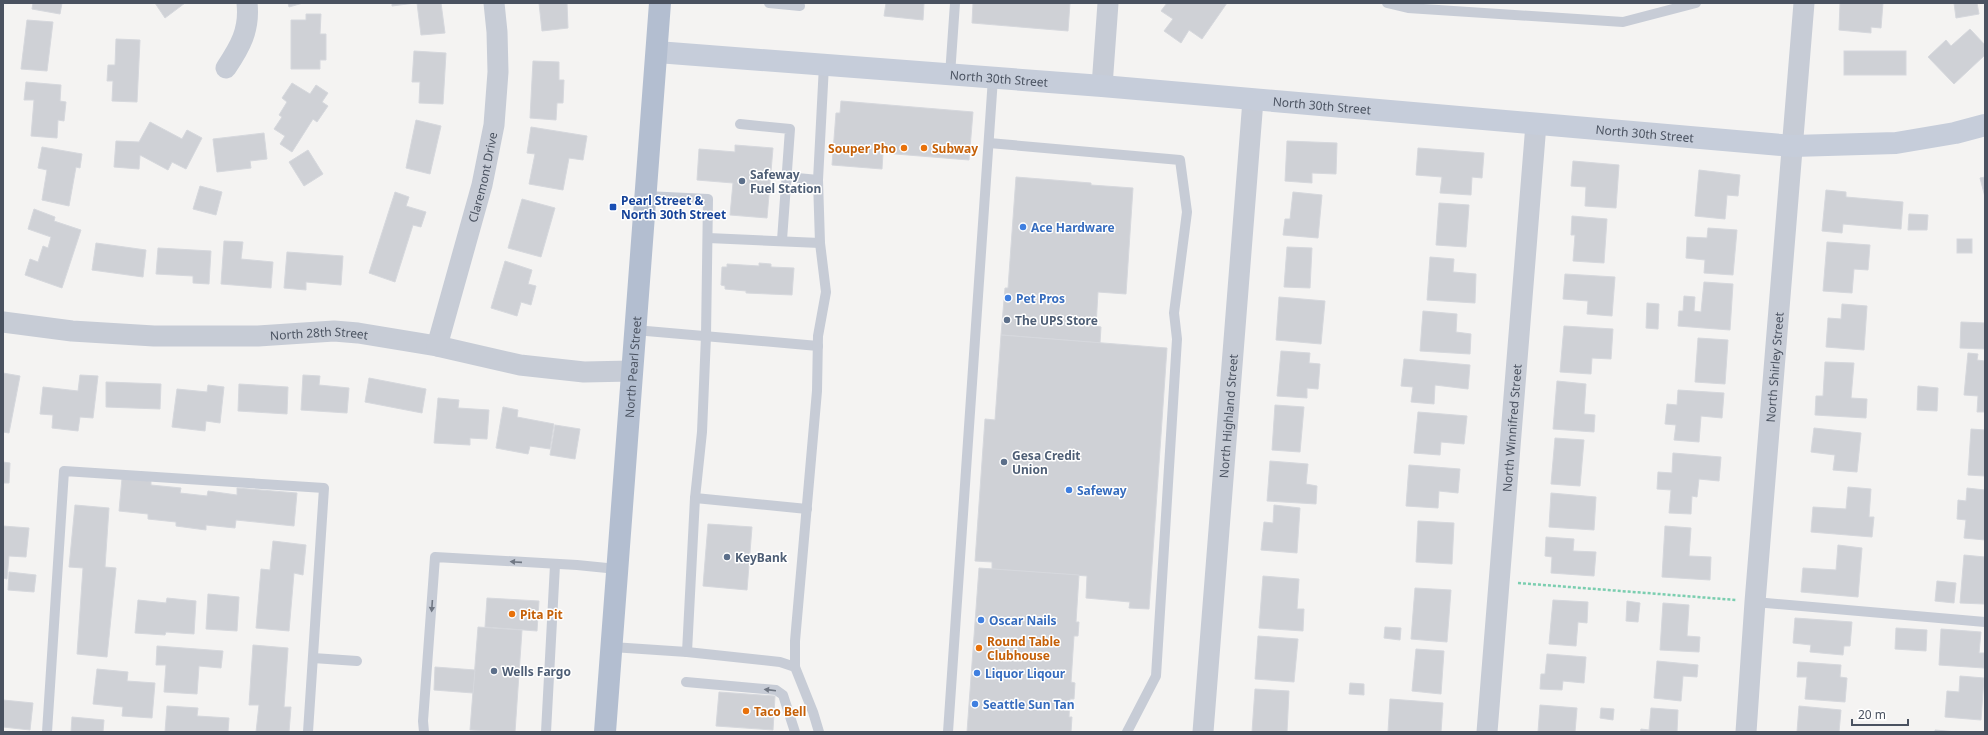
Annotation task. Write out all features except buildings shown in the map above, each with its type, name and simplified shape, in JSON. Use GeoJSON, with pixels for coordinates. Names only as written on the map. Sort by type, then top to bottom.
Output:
{"type":"FeatureCollection","features":[{"type":"Feature","properties":{"kind":"main road","name":"North Pearl Street"},"geometry":{"type":"LineString","coordinates":[[605,732],[660,3]]}},
{"type":"Feature","properties":{"kind":"main road","name":"North 30th Street"},"geometry":{"type":"LineString","coordinates":[[657,52],[1102,86],[1793,146],[1896,143],[1955,133],[1985,125]]}},
{"type":"Feature","properties":{"kind":"street"},"geometry":{"type":"LineString","coordinates":[[226,68],[244,38],[248,24],[248,3]]}},
{"type":"Feature","properties":{"kind":"street","name":"Claremont Drive"},"geometry":{"type":"LineString","coordinates":[[437,346],[482,185],[494,125],[498,72],[497,32],[494,3]]}},
{"type":"Feature","properties":{"kind":"street"},"geometry":{"type":"LineString","coordinates":[[1102,86],[1108,3]]}},
{"type":"Feature","properties":{"kind":"street","name":"North Shirley Street"},"geometry":{"type":"LineString","coordinates":[[1746,732],[1755,602],[1804,3]]}},
{"type":"Feature","properties":{"kind":"street","name":"North Highland Street"},"geometry":{"type":"LineString","coordinates":[[1203,732],[1253,100]]}},
{"type":"Feature","properties":{"kind":"street","name":"North Winnifred Street"},"geometry":{"type":"LineString","coordinates":[[1487,732],[1536,124]]}},
{"type":"Feature","properties":{"kind":"street","name":"North 28th Street"},"geometry":{"type":"LineString","coordinates":[[3,322],[72,331],[154,336],[258,336],[334,331],[378,336],[437,346],[520,365],[584,372],[632,371]]}},
{"type":"Feature","properties":{"kind":"lane"},"geometry":{"type":"LineString","coordinates":[[769,3],[800,6]]}},
{"type":"Feature","properties":{"kind":"lane"},"geometry":{"type":"LineString","coordinates":[[950,74],[955,3]]}},
{"type":"Feature","properties":{"kind":"lane"},"geometry":{"type":"LineString","coordinates":[[1387,3],[1408,8],[1623,22],[1696,3]]}},
{"type":"Feature","properties":{"kind":"lane"},"geometry":{"type":"LineString","coordinates":[[819,732],[813,712],[795,668],[795,640],[817,391],[818,346],[826,292],[820,243],[818,180],[824,65]]}},
{"type":"Feature","properties":{"kind":"lane"},"geometry":{"type":"LineString","coordinates":[[948,732],[993,78]]}},
{"type":"Feature","properties":{"kind":"lane"},"geometry":{"type":"LineString","coordinates":[[740,124],[790,129],[782,240]]}},
{"type":"Feature","properties":{"kind":"lane"},"geometry":{"type":"LineString","coordinates":[[989,142],[1180,160],[1187,212],[1174,313],[1177,339],[1156,676],[1127,732]]}},
{"type":"Feature","properties":{"kind":"lane"},"geometry":{"type":"LineString","coordinates":[[787,177],[818,180]]}},
{"type":"Feature","properties":{"kind":"lane"},"geometry":{"type":"LineString","coordinates":[[646,196],[708,200],[706,336],[702,432],[695,498],[687,652]]}},
{"type":"Feature","properties":{"kind":"lane"},"geometry":{"type":"LineString","coordinates":[[708,238],[782,240],[820,243]]}},
{"type":"Feature","properties":{"kind":"lane"},"geometry":{"type":"LineString","coordinates":[[636,330],[818,346]]}},
{"type":"Feature","properties":{"kind":"lane"},"geometry":{"type":"LineString","coordinates":[[47,732],[64,471],[324,488],[308,732]]}},
{"type":"Feature","properties":{"kind":"lane"},"geometry":{"type":"LineString","coordinates":[[695,498],[807,509]]}},
{"type":"Feature","properties":{"kind":"lane"},"geometry":{"type":"LineString","coordinates":[[424,732],[423,721],[436,557],[618,569]]}},
{"type":"Feature","properties":{"kind":"lane"},"geometry":{"type":"LineString","coordinates":[[546,732],[555,565]]}},
{"type":"Feature","properties":{"kind":"lane"},"geometry":{"type":"LineString","coordinates":[[1755,602],[1985,622]]}},
{"type":"Feature","properties":{"kind":"lane"},"geometry":{"type":"LineString","coordinates":[[612,647],[687,652],[780,662],[795,668]]}},
{"type":"Feature","properties":{"kind":"lane"},"geometry":{"type":"LineString","coordinates":[[313,658],[357,661]]}},
{"type":"Feature","properties":{"kind":"lane"},"geometry":{"type":"LineString","coordinates":[[686,682],[776,690],[782,694],[796,732]]}},
{"type":"Feature","properties":{"kind":"path"},"geometry":{"type":"LineString","coordinates":[[1499,581],[1755,602]]}},
{"type":"Feature","properties":{"kind":"place","name":"Souper Pho"},"geometry":{"type":"Point","coordinates":[904,148]}},
{"type":"Feature","properties":{"kind":"place","name":"Subway"},"geometry":{"type":"Point","coordinates":[924,148]}},
{"type":"Feature","properties":{"kind":"place","name":"Safeway Fuel Station"},"geometry":{"type":"Point","coordinates":[742,181]}},
{"type":"Feature","properties":{"kind":"place","name":"Pearl Street & North 30th Street"},"geometry":{"type":"Point","coordinates":[613,207]}},
{"type":"Feature","properties":{"kind":"place","name":"Ace Hardware"},"geometry":{"type":"Point","coordinates":[1023,227]}},
{"type":"Feature","properties":{"kind":"place","name":"Pet Pros"},"geometry":{"type":"Point","coordinates":[1008,298]}},
{"type":"Feature","properties":{"kind":"place","name":"The UPS Store"},"geometry":{"type":"Point","coordinates":[1007,320]}},
{"type":"Feature","properties":{"kind":"place","name":"Gesa Credit Union"},"geometry":{"type":"Point","coordinates":[1004,462]}},
{"type":"Feature","properties":{"kind":"place","name":"Safeway"},"geometry":{"type":"Point","coordinates":[1069,490]}},
{"type":"Feature","properties":{"kind":"place","name":"KeyBank"},"geometry":{"type":"Point","coordinates":[727,557]}},
{"type":"Feature","properties":{"kind":"place","name":"Pita Pit"},"geometry":{"type":"Point","coordinates":[512,614]}},
{"type":"Feature","properties":{"kind":"place","name":"Oscar Nails"},"geometry":{"type":"Point","coordinates":[981,620]}},
{"type":"Feature","properties":{"kind":"place","name":"Round Table Clubhouse"},"geometry":{"type":"Point","coordinates":[979,648]}},
{"type":"Feature","properties":{"kind":"place","name":"Wells Fargo"},"geometry":{"type":"Point","coordinates":[494,671]}},
{"type":"Feature","properties":{"kind":"place","name":"Liquor Liqour"},"geometry":{"type":"Point","coordinates":[977,673]}},
{"type":"Feature","properties":{"kind":"place","name":"Seattle Sun Tan"},"geometry":{"type":"Point","coordinates":[975,704]}},
{"type":"Feature","properties":{"kind":"place","name":"Taco Bell"},"geometry":{"type":"Point","coordinates":[746,711]}}]}
